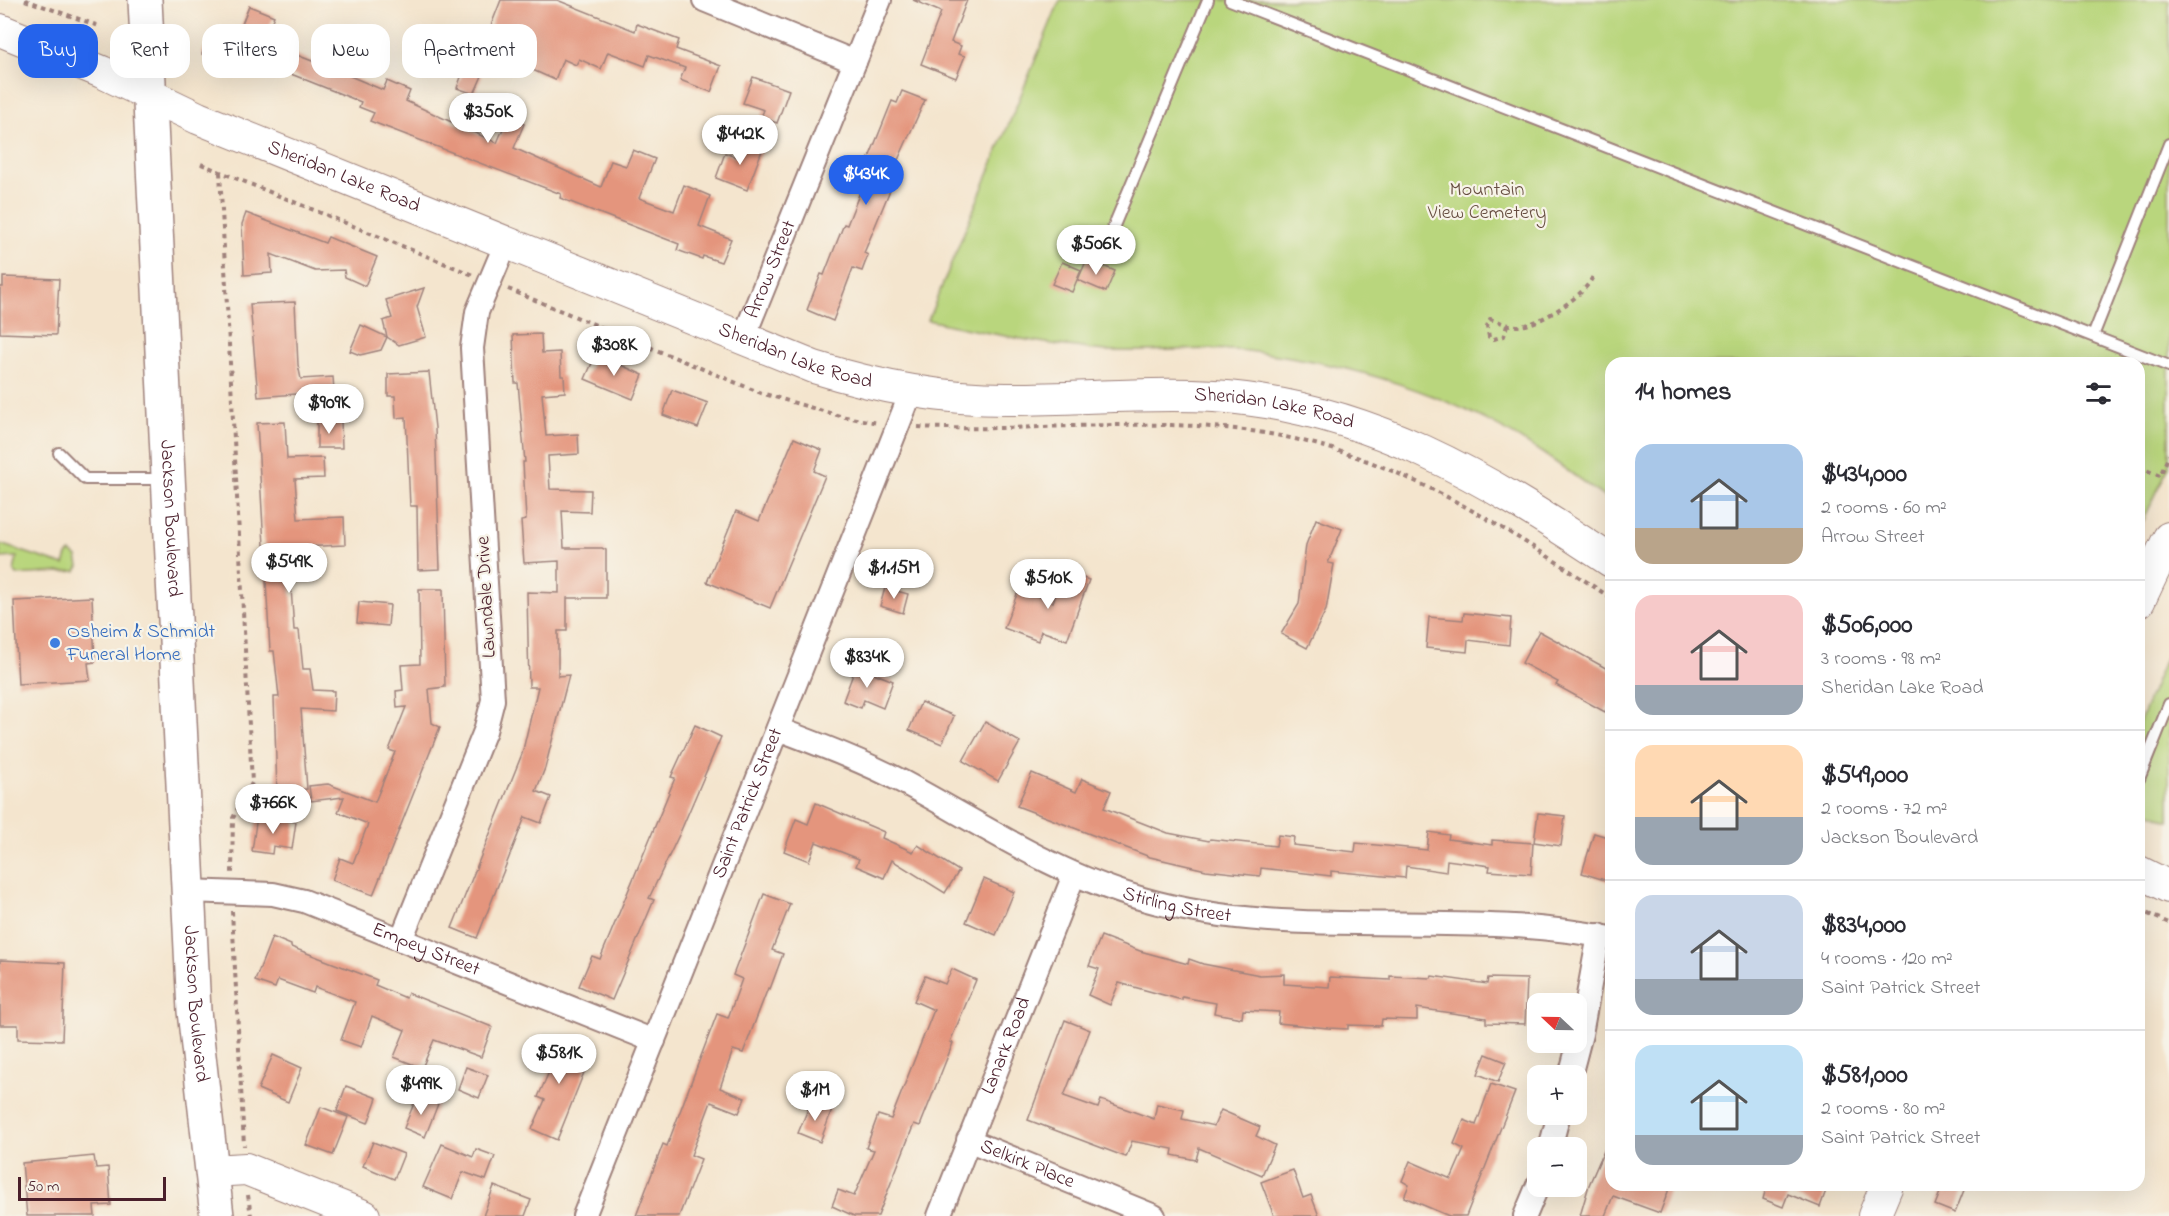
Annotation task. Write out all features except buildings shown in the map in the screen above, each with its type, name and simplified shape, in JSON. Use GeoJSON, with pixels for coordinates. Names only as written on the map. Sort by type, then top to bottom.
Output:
{"type":"FeatureCollection","features":[{"type":"Feature","properties":{"kind":"main road","name":"Jackson Boulevard"},"geometry":{"type":"LineString","coordinates":[[145,0],[166,479],[194,1011],[217,1216]]}},
{"type":"Feature","properties":{"kind":"main road","name":"Sheridan Lake Road"},"geometry":{"type":"LineString","coordinates":[[0,30],[149,94],[218,127],[742,339],[838,374],[912,390],[1012,399],[1180,394],[1245,399],[1299,409],[1362,426],[1422,449],[1494,487],[1605,557]]}},
{"type":"Feature","properties":{"kind":"main road"},"geometry":{"type":"LineString","coordinates":[[2145,588],[2169,538]]}},
{"type":"Feature","properties":{"kind":"main road"},"geometry":{"type":"LineString","coordinates":[[2145,875],[2169,887]]}},
{"type":"Feature","properties":{"kind":"main road"},"geometry":{"type":"LineString","coordinates":[[212,1171],[246,1169],[364,1216]]}},
{"type":"Feature","properties":{"kind":"main road"},"geometry":{"type":"LineString","coordinates":[[1874,1216],[1884,1191]]}},
{"type":"Feature","properties":{"kind":"street"},"geometry":{"type":"LineString","coordinates":[[704,0],[855,62]]}},
{"type":"Feature","properties":{"kind":"street","name":"Arrow Street"},"geometry":{"type":"LineString","coordinates":[[742,339],[880,0]]}},
{"type":"Feature","properties":{"kind":"street","name":"Lawndale Drive"},"geometry":{"type":"LineString","coordinates":[[401,940],[485,730],[493,700],[472,348],[477,312],[506,243]]}},
{"type":"Feature","properties":{"kind":"street","name":"Saint Patrick Street"},"geometry":{"type":"LineString","coordinates":[[584,1216],[912,390]]}},
{"type":"Feature","properties":{"kind":"street","name":"Stirling Street"},"geometry":{"type":"LineString","coordinates":[[778,729],[902,781],[1074,875],[1143,899],[1243,918],[1294,922],[1524,925],[1605,937]]}},
{"type":"Feature","properties":{"kind":"street","name":"Lanark Road"},"geometry":{"type":"LineString","coordinates":[[939,1216],[1074,875]]}},
{"type":"Feature","properties":{"kind":"street","name":"Empey Street"},"geometry":{"type":"LineString","coordinates":[[188,891],[273,894],[304,901],[654,1041]]}},
{"type":"Feature","properties":{"kind":"street"},"geometry":{"type":"LineString","coordinates":[[1573,1065],[1605,937]]}},
{"type":"Feature","properties":{"kind":"street","name":"Selkirk Place"},"geometry":{"type":"LineString","coordinates":[[968,1140],[1154,1216]]}},
{"type":"Feature","properties":{"kind":"street"},"geometry":{"type":"LineString","coordinates":[[1525,1216],[1533,1197]]}},
{"type":"Feature","properties":{"kind":"lane"},"geometry":{"type":"LineString","coordinates":[[1104,252],[1208,0]]}},
{"type":"Feature","properties":{"kind":"lane"},"geometry":{"type":"LineString","coordinates":[[1230,0],[2169,366]]}},
{"type":"Feature","properties":{"kind":"lane"},"geometry":{"type":"LineString","coordinates":[[2093,336],[2169,144]]}},
{"type":"Feature","properties":{"kind":"lane"},"geometry":{"type":"LineString","coordinates":[[59,453],[85,479],[166,479]]}},
{"type":"Feature","properties":{"kind":"lane"},"geometry":{"type":"LineString","coordinates":[[2145,764],[2169,704]]}},
{"type":"Feature","properties":{"kind":"path"},"geometry":{"type":"LineString","coordinates":[[25,0],[99,26]]}},
{"type":"Feature","properties":{"kind":"path"},"geometry":{"type":"LineString","coordinates":[[201,165],[220,172],[252,783],[233,818],[231,892],[246,1169],[251,1216]]}},
{"type":"Feature","properties":{"kind":"path"},"geometry":{"type":"LineString","coordinates":[[1507,325],[1504,336],[1494,339],[1489,337],[1487,326],[1491,320],[1521,326],[1537,321],[1589,286],[1593,276]]}},
{"type":"Feature","properties":{"kind":"path"},"geometry":{"type":"LineString","coordinates":[[2145,470],[2160,476],[2169,455]]}},
{"type":"Feature","properties":{"kind":"path"},"geometry":{"type":"LineString","coordinates":[[2145,913],[2169,923]]}},
{"type":"Feature","properties":{"kind":"green space","name":"Mountain View Cemetery"},"geometry":{"type":"Polygon","coordinates":[[[1060,0],[2169,0],[2169,466],[2145,517],[2145,357],[1605,357],[1605,498],[1543,454],[1469,411],[1400,384],[1364,373],[1292,357],[1238,350],[1094,350],[1014,338],[928,320],[1060,0]]]}},
{"type":"Feature","properties":{"kind":"green space"},"geometry":{"type":"Polygon","coordinates":[[[0,544],[64,565],[67,555],[71,552],[77,557],[79,566],[76,571],[17,575],[14,571],[17,557],[0,558],[0,544]]]}},
{"type":"Feature","properties":{"kind":"green space"},"geometry":{"type":"Polygon","coordinates":[[[2169,649],[2169,821],[2145,810],[2145,708],[2169,649]]]}},
{"type":"Feature","properties":{"kind":"place","name":"Osheim & Schmidt Funeral Home"},"geometry":{"type":"Point","coordinates":[55,643]}}]}
